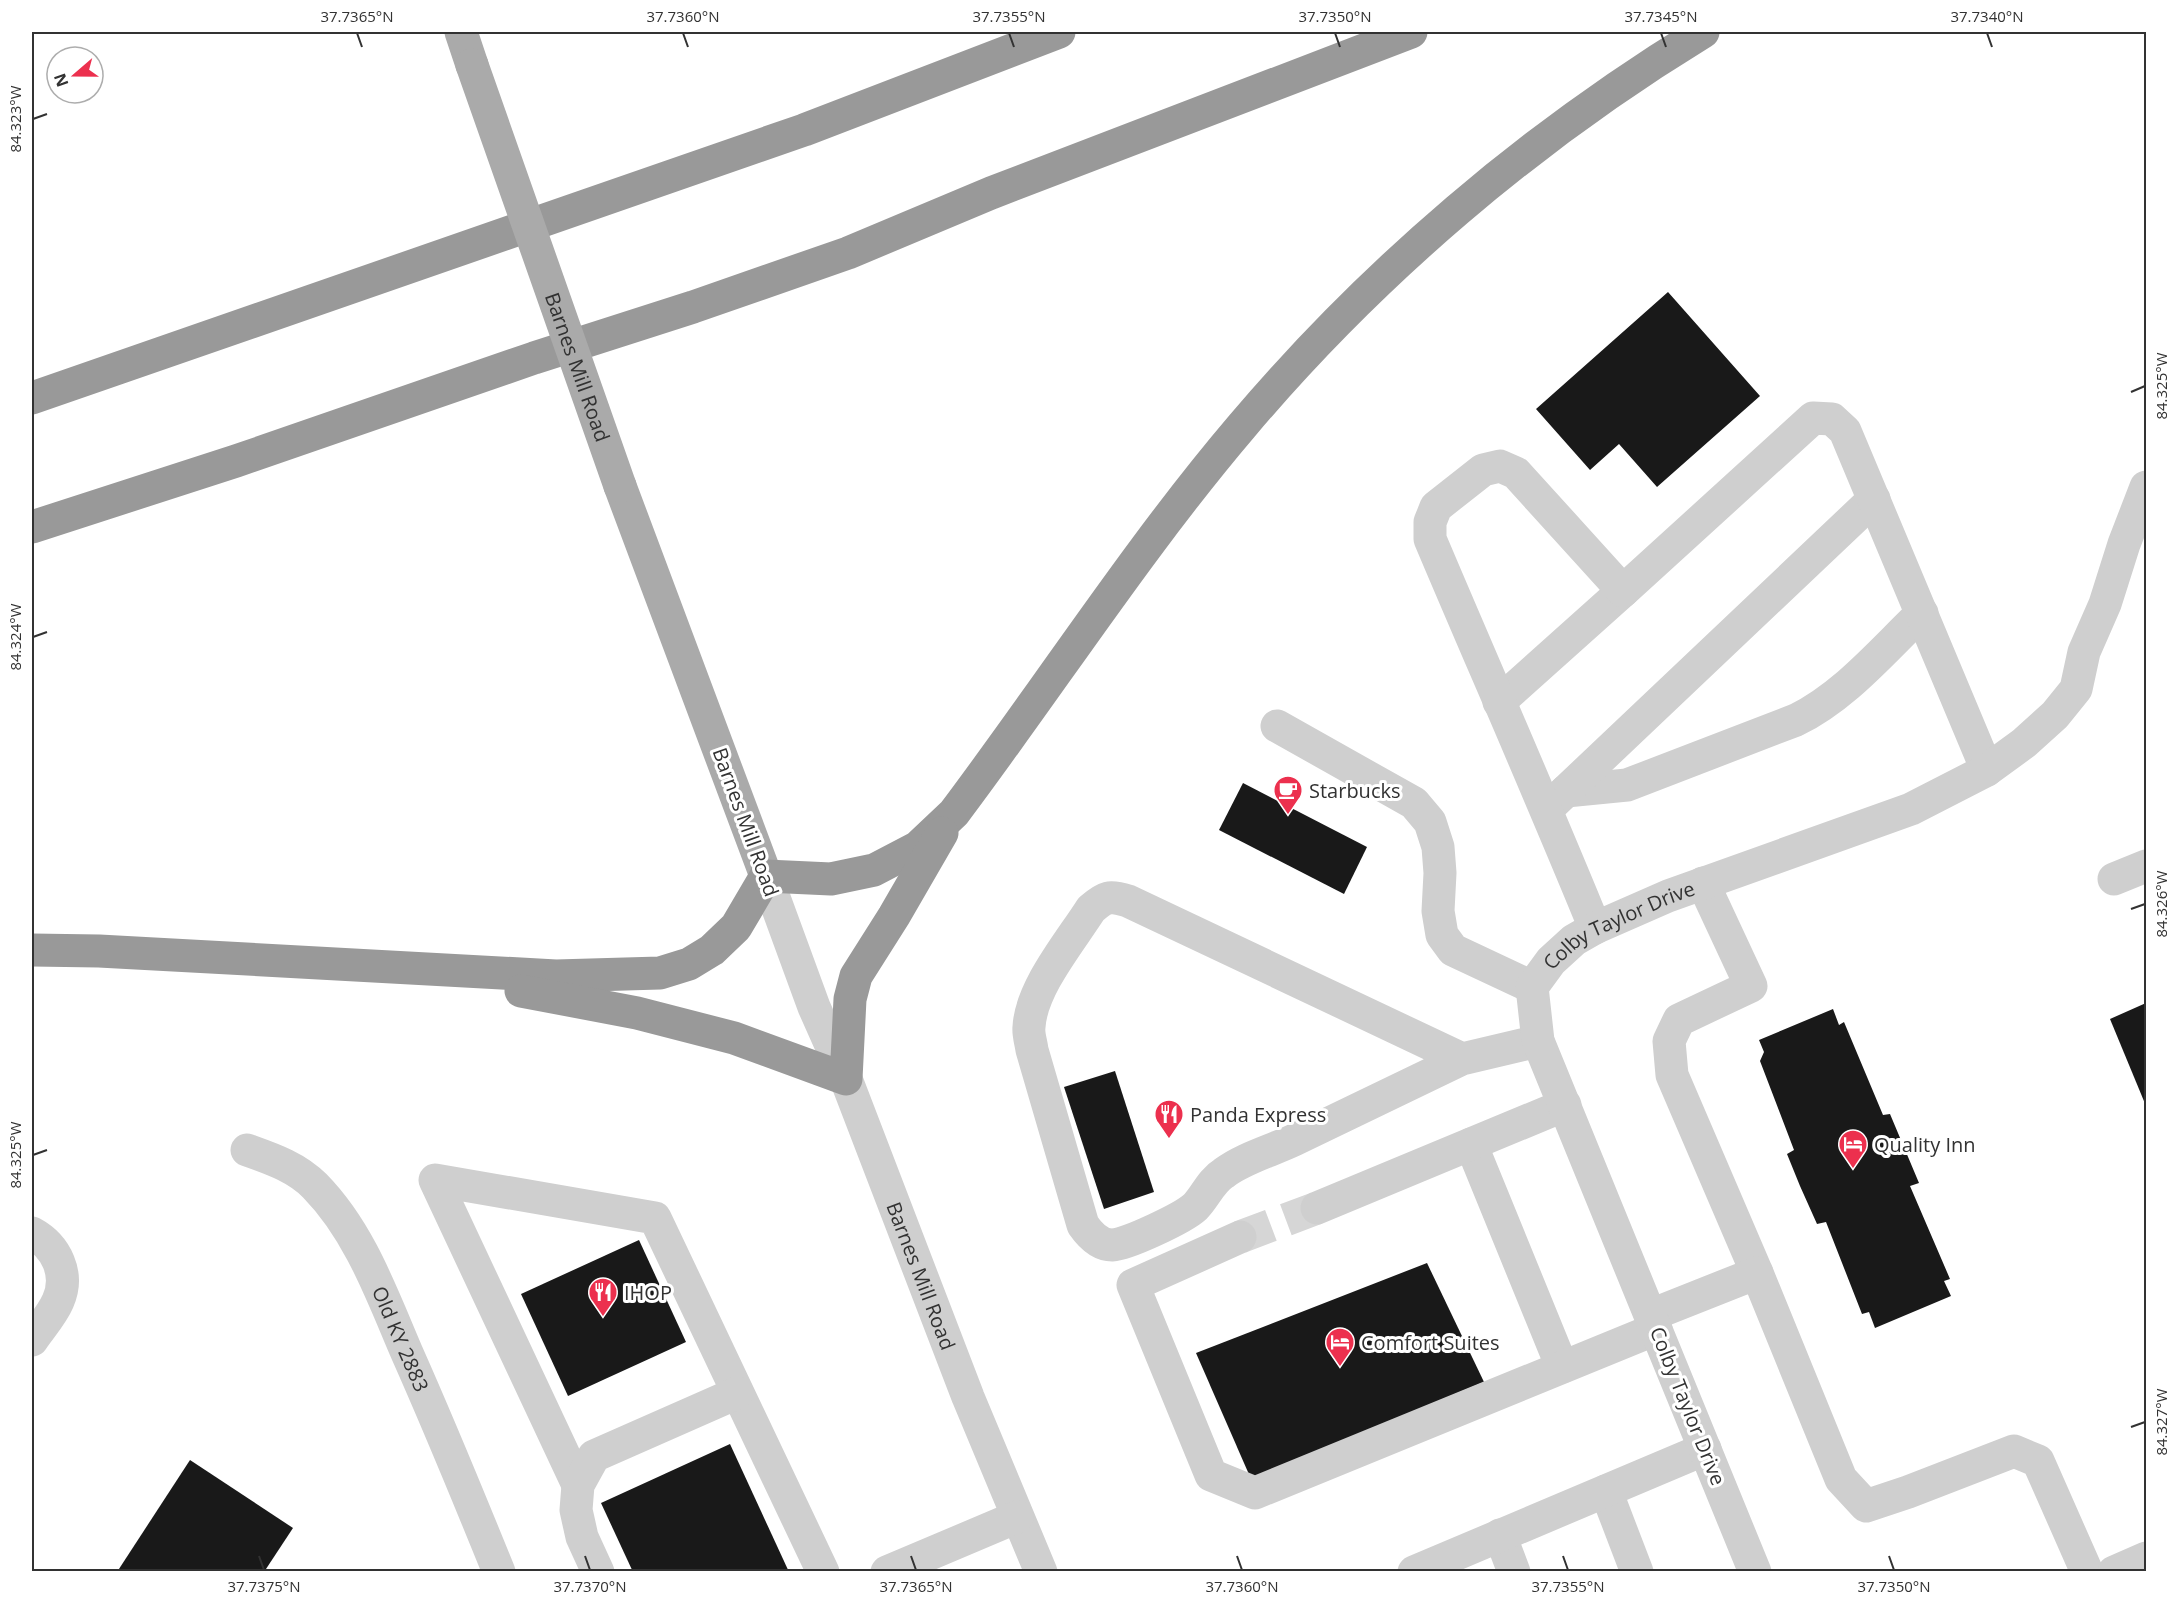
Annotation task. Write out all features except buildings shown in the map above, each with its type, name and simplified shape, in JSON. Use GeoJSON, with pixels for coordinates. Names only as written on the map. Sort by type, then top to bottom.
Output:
{"type":"FeatureCollection","features":[{"type":"Feature","properties":{"kind":"highway"},"geometry":{"type":"LineString","coordinates":[[32,398],[793,134],[1059,32]]}},
{"type":"Feature","properties":{"kind":"highway"},"geometry":{"type":"LineString","coordinates":[[32,527],[247,458],[534,358],[693,307],[848,253],[1023,180],[1411,32]]}},
{"type":"Feature","properties":{"kind":"highway"},"geometry":{"type":"LineString","coordinates":[[410,969],[637,1013],[734,1038],[846,1079],[850,999],[856,976],[954,813],[1182,499],[1243,425],[1310,350],[1386,275],[1467,202],[1554,132],[1647,66],[1703,32]]}},
{"type":"Feature","properties":{"kind":"highway"},"geometry":{"type":"LineString","coordinates":[[32,950],[99,951],[556,976],[660,973],[689,964],[712,950],[736,927],[766,876],[831,879],[874,870],[918,847],[954,813]]}},
{"type":"Feature","properties":{"kind":"main road","name":"Barnes Mill Road"},"geometry":{"type":"LineString","coordinates":[[461,32],[620,486],[766,876]]}},
{"type":"Feature","properties":{"kind":"street"},"geometry":{"type":"LineString","coordinates":[[1499,702],[1813,418],[1832,419],[1845,431],[1987,770]]}},
{"type":"Feature","properties":{"kind":"street"},"geometry":{"type":"LineString","coordinates":[[1596,928],[1556,800],[1499,702],[1430,539],[1430,522],[1436,507],[1483,470],[1500,466],[1516,473],[1623,591]]}},
{"type":"Feature","properties":{"kind":"street","name":"Colby Taylor Drive"},"geometry":{"type":"LineString","coordinates":[[1755,1572],[1538,1041],[1532,987],[1551,961],[1574,940],[1596,928],[1668,896],[1911,809],[1987,770],[2024,743],[2055,715],[2076,689],[2084,652],[2105,604],[2135,547],[2146,487]]}},
{"type":"Feature","properties":{"kind":"street"},"geometry":{"type":"LineString","coordinates":[[1556,800],[1874,499]]}},
{"type":"Feature","properties":{"kind":"street"},"geometry":{"type":"LineString","coordinates":[[1556,800],[1627,785],[1815,711],[1834,697],[1922,613]]}},
{"type":"Feature","properties":{"kind":"street"},"geometry":{"type":"LineString","coordinates":[[1277,726],[1414,803],[1430,822],[1438,847],[1440,873],[1438,911],[1442,935],[1453,950],[1532,987]]}},
{"type":"Feature","properties":{"kind":"street"},"geometry":{"type":"LineString","coordinates":[[2114,879],[2146,866]]}},
{"type":"Feature","properties":{"kind":"street","name":"Barnes Mill Road"},"geometry":{"type":"LineString","coordinates":[[766,876],[814,1008],[846,1079],[897,1216],[1041,1572]]}},
{"type":"Feature","properties":{"kind":"street"},"geometry":{"type":"LineString","coordinates":[[1703,883],[1751,986],[1679,1020],[1669,1041],[1672,1075],[1757,1273],[1841,1479],[1866,1506],[2014,1451],[2038,1461],[2087,1572]]}},
{"type":"Feature","properties":{"kind":"street"},"geometry":{"type":"LineString","coordinates":[[1462,1059],[1128,901],[1113,896],[1101,900],[1091,909],[1038,990],[1031,1009],[1028,1028],[1032,1050],[1083,1226],[1091,1236],[1113,1245],[1183,1217],[1196,1206],[1222,1173],[1238,1164],[1462,1059],[1538,1041]]}},
{"type":"Feature","properties":{"kind":"street"},"geometry":{"type":"LineString","coordinates":[[1317,1208],[1565,1105]]}},
{"type":"Feature","properties":{"kind":"street"},"geometry":{"type":"LineString","coordinates":[[1471,1144],[1562,1367]]}},
{"type":"Feature","properties":{"kind":"street","name":"Old KY 2883"},"geometry":{"type":"LineString","coordinates":[[247,1150],[287,1164],[314,1185],[339,1215],[360,1248],[413,1365],[499,1572]]}},
{"type":"Feature","properties":{"kind":"street"},"geometry":{"type":"LineString","coordinates":[[578,1485],[435,1180],[655,1218],[823,1572]]}},
{"type":"Feature","properties":{"kind":"street"},"geometry":{"type":"LineString","coordinates":[[32,1233],[55,1253],[63,1272],[58,1300],[32,1340]]}},
{"type":"Feature","properties":{"kind":"street"},"geometry":{"type":"LineString","coordinates":[[1240,1237],[1133,1285],[1211,1475],[1255,1493],[1562,1367],[1757,1273]]}},
{"type":"Feature","properties":{"kind":"street"},"geometry":{"type":"LineString","coordinates":[[598,1572],[582,1537],[576,1509],[578,1485],[594,1456],[737,1393]]}},
{"type":"Feature","properties":{"kind":"street"},"geometry":{"type":"LineString","coordinates":[[1414,1572],[1705,1449]]}},
{"type":"Feature","properties":{"kind":"street"},"geometry":{"type":"LineString","coordinates":[[1606,1491],[1637,1572]]}},
{"type":"Feature","properties":{"kind":"street"},"geometry":{"type":"LineString","coordinates":[[887,1572],[1017,1517]]}},
{"type":"Feature","properties":{"kind":"street"},"geometry":{"type":"LineString","coordinates":[[1500,1535],[1514,1572]]}},
{"type":"Feature","properties":{"kind":"street"},"geometry":{"type":"LineString","coordinates":[[2114,1572],[2146,1558]]}},
{"type":"Feature","properties":{"kind":"tunnel"},"geometry":{"type":"LineString","coordinates":[[1240,1237],[1317,1208]]}},
{"type":"Feature","properties":{"kind":"place","name":"Starbucks"},"geometry":{"type":"Point","coordinates":[1288,816]}},
{"type":"Feature","properties":{"kind":"place","name":"Panda Express"},"geometry":{"type":"Point","coordinates":[1169,1140]}},
{"type":"Feature","properties":{"kind":"place","name":"Quality Inn"},"geometry":{"type":"Point","coordinates":[1853,1170]}},
{"type":"Feature","properties":{"kind":"place","name":"IHOP"},"geometry":{"type":"Point","coordinates":[603,1318]}},
{"type":"Feature","properties":{"kind":"place","name":"Comfort Suites"},"geometry":{"type":"Point","coordinates":[1340,1368]}}]}
